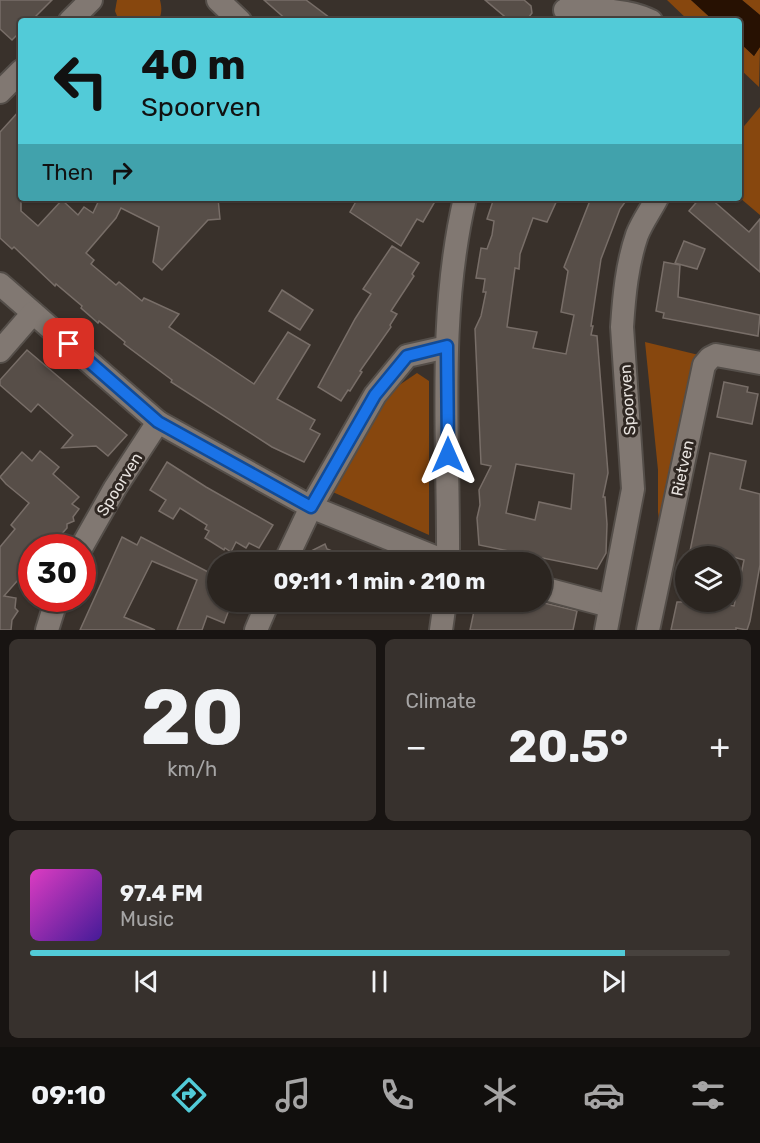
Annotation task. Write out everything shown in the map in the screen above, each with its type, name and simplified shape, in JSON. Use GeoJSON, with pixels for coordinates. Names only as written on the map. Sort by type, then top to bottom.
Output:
{"type":"FeatureCollection","features":[{"type":"Feature","properties":{"kind":"street"},"geometry":{"type":"LineString","coordinates":[[73,18],[91,0]]}},
{"type":"Feature","properties":{"kind":"street"},"geometry":{"type":"LineString","coordinates":[[218,0],[237,18]]}},
{"type":"Feature","properties":{"kind":"street"},"geometry":{"type":"LineString","coordinates":[[563,10],[618,13],[644,18]]}},
{"type":"Feature","properties":{"kind":"street"},"geometry":{"type":"LineString","coordinates":[[0,92],[18,74]]}},
{"type":"Feature","properties":{"kind":"street"},"geometry":{"type":"LineString","coordinates":[[448,552],[449,292],[464,201]]}},
{"type":"Feature","properties":{"kind":"street","name":"Spoorven"},"geometry":{"type":"LineString","coordinates":[[606,630],[633,489],[622,327],[623,304],[628,269],[638,234],[655,201]]}},
{"type":"Feature","properties":{"kind":"street"},"geometry":{"type":"LineString","coordinates":[[0,284],[158,422],[311,507],[423,552]]}},
{"type":"Feature","properties":{"kind":"street"},"geometry":{"type":"LineString","coordinates":[[0,351],[33,313]]}},
{"type":"Feature","properties":{"kind":"street"},"geometry":{"type":"LineString","coordinates":[[290,552],[311,507],[375,395],[407,356],[447,346]]}},
{"type":"Feature","properties":{"kind":"street","name":"Rietven"},"geometry":{"type":"LineString","coordinates":[[648,630],[704,365],[716,355],[760,363]]}},
{"type":"Feature","properties":{"kind":"street","name":"Spoorven"},"geometry":{"type":"LineString","coordinates":[[89,534],[115,488],[158,422]]}},
{"type":"Feature","properties":{"kind":"street"},"geometry":{"type":"LineString","coordinates":[[552,591],[610,606]]}},
{"type":"Feature","properties":{"kind":"street"},"geometry":{"type":"LineString","coordinates":[[47,630],[53,612]]}},
{"type":"Feature","properties":{"kind":"street"},"geometry":{"type":"LineString","coordinates":[[256,630],[264,612]]}},
{"type":"Feature","properties":{"kind":"street"},"geometry":{"type":"LineString","coordinates":[[441,630],[444,612]]}},
{"type":"Feature","properties":{"kind":"shaded area"},"geometry":{"type":"Polygon","coordinates":[[[117,0],[160,0],[159,18],[118,18],[115,11],[117,0]]]}},
{"type":"Feature","properties":{"kind":"shaded area"},"geometry":{"type":"Polygon","coordinates":[[[667,0],[691,0],[711,18],[686,18],[667,0]]]}},
{"type":"Feature","properties":{"kind":"shaded area"},"geometry":{"type":"Polygon","coordinates":[[[691,0],[742,0],[760,15],[760,47],[754,56],[742,45],[742,18],[711,18],[691,0]]]}},
{"type":"Feature","properties":{"kind":"shaded area"},"geometry":{"type":"Polygon","coordinates":[[[742,0],[760,0],[760,15],[742,0]]]}},
{"type":"Feature","properties":{"kind":"shaded area"},"geometry":{"type":"Polygon","coordinates":[[[742,45],[754,56],[760,47],[759,87],[742,71],[742,45]]]}},
{"type":"Feature","properties":{"kind":"shaded area"},"geometry":{"type":"Polygon","coordinates":[[[760,107],[760,215],[742,200],[742,129],[760,107]]]}},
{"type":"Feature","properties":{"kind":"shaded area"},"geometry":{"type":"Polygon","coordinates":[[[645,342],[703,356],[662,545],[658,512],[658,470],[645,342]]]}},
{"type":"Feature","properties":{"kind":"shaded area"},"geometry":{"type":"Polygon","coordinates":[[[417,373],[429,381],[429,535],[326,489],[389,392],[417,373]]]}},
{"type":"Feature","properties":{"kind":"building"},"geometry":{"type":"Polygon","coordinates":[[[0,0],[52,0],[34,18],[18,18],[18,34],[12,40],[0,29],[0,0]]]}},
{"type":"Feature","properties":{"kind":"building"},"geometry":{"type":"Polygon","coordinates":[[[264,0],[306,0],[330,18],[285,18],[264,0]]]}},
{"type":"Feature","properties":{"kind":"building"},"geometry":{"type":"Polygon","coordinates":[[[485,0],[524,0],[531,6],[532,13],[528,18],[506,18],[485,0]]]}},
{"type":"Feature","properties":{"kind":"building"},"geometry":{"type":"Polygon","coordinates":[[[18,112],[18,201],[21,201],[21,211],[38,226],[61,201],[78,215],[84,207],[93,213],[99,201],[218,201],[220,219],[208,220],[162,270],[153,262],[159,227],[121,208],[116,218],[86,253],[94,260],[91,264],[116,285],[119,282],[142,301],[144,298],[179,314],[169,327],[254,384],[288,332],[310,345],[277,399],[315,420],[310,429],[320,434],[304,462],[272,447],[171,382],[172,380],[124,344],[125,342],[99,321],[98,323],[81,308],[82,306],[56,284],[55,286],[14,247],[12,249],[0,238],[0,132],[18,112]]]}},
{"type":"Feature","properties":{"kind":"building"},"geometry":{"type":"Polygon","coordinates":[[[356,201],[435,201],[423,222],[417,219],[401,246],[350,212],[356,201]]]}},
{"type":"Feature","properties":{"kind":"building"},"geometry":{"type":"Polygon","coordinates":[[[493,201],[557,201],[547,222],[533,218],[520,254],[519,269],[515,268],[507,327],[537,332],[533,348],[566,354],[574,315],[561,312],[568,271],[564,267],[590,201],[626,201],[620,209],[601,259],[591,326],[593,326],[591,335],[597,336],[608,473],[603,497],[605,497],[607,524],[606,553],[597,569],[552,560],[552,552],[513,552],[479,545],[477,518],[480,505],[479,490],[491,466],[481,464],[475,329],[481,316],[486,292],[483,292],[485,279],[476,278],[481,248],[487,249],[494,221],[487,219],[493,201]],[[516,464],[506,513],[535,520],[539,502],[571,509],[574,474],[516,464]]]}},
{"type":"Feature","properties":{"kind":"building"},"geometry":{"type":"Polygon","coordinates":[[[697,201],[713,201],[749,232],[760,219],[760,272],[689,211],[697,201]]]}},
{"type":"Feature","properties":{"kind":"building"},"geometry":{"type":"Polygon","coordinates":[[[684,241],[705,249],[697,269],[675,263],[684,241]]]}},
{"type":"Feature","properties":{"kind":"building"},"geometry":{"type":"Polygon","coordinates":[[[392,246],[419,263],[412,274],[414,276],[391,311],[397,314],[391,327],[360,371],[362,372],[350,391],[348,390],[341,401],[318,387],[371,294],[363,289],[392,246]]]}},
{"type":"Feature","properties":{"kind":"building"},"geometry":{"type":"Polygon","coordinates":[[[664,262],[680,265],[678,297],[760,315],[758,336],[663,318],[664,313],[656,311],[664,262]]]}},
{"type":"Feature","properties":{"kind":"building"},"geometry":{"type":"Polygon","coordinates":[[[282,290],[313,310],[300,330],[269,311],[282,290]]]}},
{"type":"Feature","properties":{"kind":"building"},"geometry":{"type":"Polygon","coordinates":[[[27,350],[127,435],[108,456],[96,446],[62,448],[73,435],[38,404],[31,412],[0,385],[0,380],[27,350]]]}},
{"type":"Feature","properties":{"kind":"building"},"geometry":{"type":"Polygon","coordinates":[[[724,382],[748,387],[747,392],[758,394],[752,424],[717,417],[724,382]]]}},
{"type":"Feature","properties":{"kind":"building"},"geometry":{"type":"Polygon","coordinates":[[[40,451],[59,467],[53,474],[79,497],[72,504],[79,509],[73,517],[74,521],[67,524],[67,528],[62,534],[18,534],[18,580],[4,596],[16,598],[15,608],[18,611],[12,620],[11,630],[0,630],[0,547],[15,529],[11,525],[29,503],[0,477],[22,452],[32,461],[40,451]]]}},
{"type":"Feature","properties":{"kind":"building"},"geometry":{"type":"Polygon","coordinates":[[[710,453],[746,461],[740,489],[760,494],[760,565],[747,630],[736,628],[736,630],[671,630],[675,611],[741,612],[741,574],[744,560],[741,559],[741,546],[691,546],[710,453]]]}},
{"type":"Feature","properties":{"kind":"building"},"geometry":{"type":"Polygon","coordinates":[[[167,462],[273,525],[259,548],[249,543],[246,548],[236,542],[231,552],[205,538],[209,531],[205,529],[207,525],[180,508],[173,519],[159,511],[166,500],[150,490],[167,462]]]}},
{"type":"Feature","properties":{"kind":"building"},"geometry":{"type":"Polygon","coordinates":[[[122,537],[137,545],[141,537],[207,571],[207,612],[228,612],[224,623],[207,616],[202,630],[177,630],[197,580],[152,561],[124,617],[155,630],[80,630],[88,612],[96,612],[96,595],[122,537]]]}},
{"type":"Feature","properties":{"kind":"building"},"geometry":{"type":"Polygon","coordinates":[[[325,544],[327,549],[335,552],[312,552],[325,544]]]}},
{"type":"Feature","properties":{"kind":"building"},"geometry":{"type":"Polygon","coordinates":[[[552,605],[577,611],[573,630],[470,630],[474,612],[552,612],[552,605]]]}},
{"type":"Feature","properties":{"kind":"route"},"geometry":{"type":"LineString","coordinates":[[69,344],[158,422],[311,507],[375,395],[407,356],[447,346],[448,455]]}}]}
